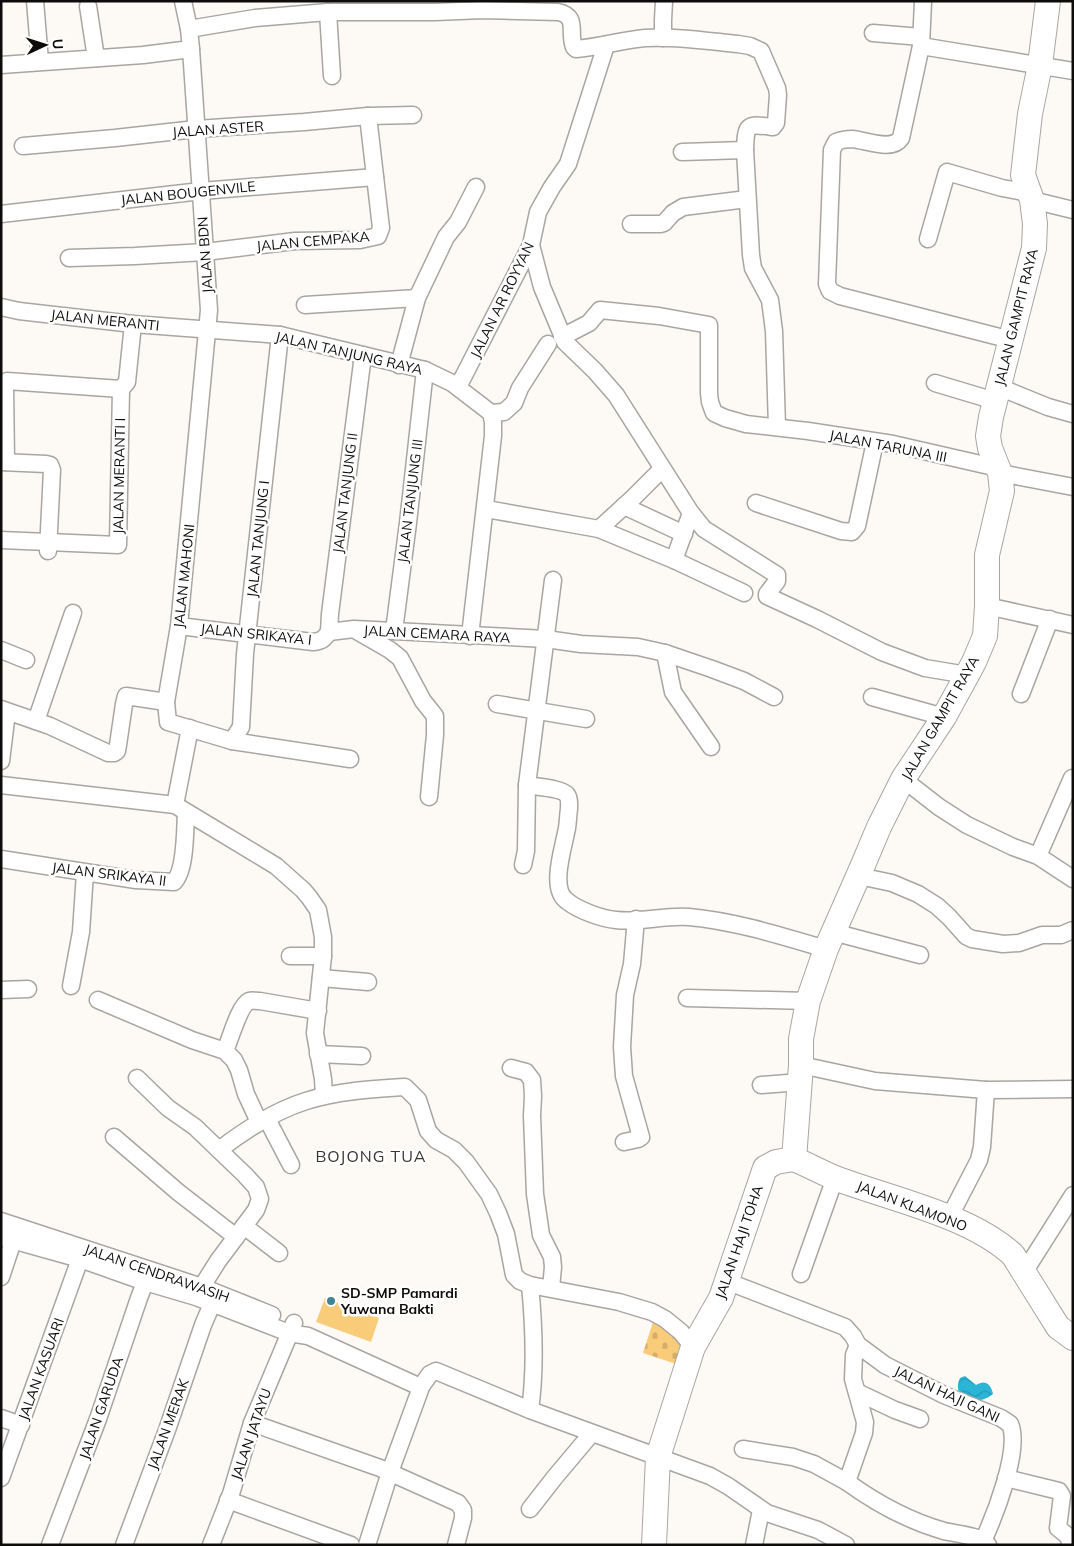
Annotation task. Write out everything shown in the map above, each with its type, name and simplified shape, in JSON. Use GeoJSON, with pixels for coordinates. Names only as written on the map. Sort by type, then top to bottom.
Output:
{"type":"FeatureCollection","features":[{"type":"Feature","properties":{"kind":"street"},"geometry":{"type":"LineString","coordinates":[[35,1],[40,61]]}},
{"type":"Feature","properties":{"kind":"street","name":"JALAN BDN"},"geometry":{"type":"LineString","coordinates":[[183,1],[191,49],[209,310],[208,329]]}},
{"type":"Feature","properties":{"kind":"street"},"geometry":{"type":"LineString","coordinates":[[663,38],[664,1]]}},
{"type":"Feature","properties":{"kind":"street"},"geometry":{"type":"LineString","coordinates":[[923,1],[921,41],[899,142],[889,145],[851,139],[842,140],[836,142],[832,150],[826,284],[830,292],[840,296],[1011,340]]}},
{"type":"Feature","properties":{"kind":"street","name":"JALAN GAMPIT RAYA"},"geometry":{"type":"LineString","coordinates":[[794,1159],[801,1073],[801,1039],[808,1001],[829,941],[882,820],[904,779],[944,717],[974,662],[985,636],[987,555],[1002,491],[999,471],[990,448],[988,436],[1034,248],[1035,224],[1030,196],[1023,175],[1030,114],[1040,65],[1048,1]]}},
{"type":"Feature","properties":{"kind":"street"},"geometry":{"type":"LineString","coordinates":[[88,6],[96,58]]}},
{"type":"Feature","properties":{"kind":"street"},"geometry":{"type":"LineString","coordinates":[[324,9],[332,76]]}},
{"type":"Feature","properties":{"kind":"street"},"geometry":{"type":"LineString","coordinates":[[189,29],[324,9],[435,12],[483,10],[566,13],[568,9]]}},
{"type":"Feature","properties":{"kind":"street"},"geometry":{"type":"LineString","coordinates":[[568,9],[572,24],[572,43],[574,48],[580,49],[606,45],[625,40],[663,38],[738,44],[750,46],[761,51],[777,88],[776,123],[773,126],[756,124],[748,127],[745,138],[747,199],[753,268],[770,300],[774,331],[778,428]]}},
{"type":"Feature","properties":{"kind":"street"},"geometry":{"type":"LineString","coordinates":[[873,33],[1073,71]]}},
{"type":"Feature","properties":{"kind":"street","name":"JALAN AR ROYYAN"},"geometry":{"type":"LineString","coordinates":[[458,387],[531,246],[538,212],[568,164],[606,45]]}},
{"type":"Feature","properties":{"kind":"street"},"geometry":{"type":"LineString","coordinates":[[1,64],[143,55],[191,49]]}},
{"type":"Feature","properties":{"kind":"street","name":"JALAN ASTER"},"geometry":{"type":"LineString","coordinates":[[23,146],[196,129],[368,116],[412,115]]}},
{"type":"Feature","properties":{"kind":"street"},"geometry":{"type":"LineString","coordinates":[[368,116],[374,176]]}},
{"type":"Feature","properties":{"kind":"street"},"geometry":{"type":"LineString","coordinates":[[682,152],[745,150]]}},
{"type":"Feature","properties":{"kind":"street"},"geometry":{"type":"LineString","coordinates":[[928,239],[947,172],[1073,210]]}},
{"type":"Feature","properties":{"kind":"street","name":"JALAN BOUGENVILE"},"geometry":{"type":"LineString","coordinates":[[1,214],[201,190],[374,176]]}},
{"type":"Feature","properties":{"kind":"street","name":"JALAN CEMPAKA"},"geometry":{"type":"LineString","coordinates":[[69,258],[205,252],[295,241],[373,238],[378,236],[381,228],[374,176]]}},
{"type":"Feature","properties":{"kind":"street"},"geometry":{"type":"LineString","coordinates":[[399,365],[417,298],[446,237],[458,222],[476,188]]}},
{"type":"Feature","properties":{"kind":"street"},"geometry":{"type":"LineString","coordinates":[[631,224],[664,224],[673,212],[683,207],[747,199]]}},
{"type":"Feature","properties":{"kind":"street"},"geometry":{"type":"LineString","coordinates":[[531,246],[555,341]]}},
{"type":"Feature","properties":{"kind":"street"},"geometry":{"type":"LineString","coordinates":[[305,305],[417,298]]}},
{"type":"Feature","properties":{"kind":"street","name":"JALAN MERANTI"},"geometry":{"type":"LineString","coordinates":[[1,306],[19,311],[133,324],[208,329]]}},
{"type":"Feature","properties":{"kind":"street","name":"JALAN TARUNA III"},"geometry":{"type":"LineString","coordinates":[[555,341],[589,323],[600,310],[659,316],[708,325],[708,393],[714,413],[725,418],[746,424],[893,444],[999,471],[1073,487]]}},
{"type":"Feature","properties":{"kind":"street","name":"JALAN MERANTI I"},"geometry":{"type":"LineString","coordinates":[[1,540],[48,547],[118,545],[121,389],[127,382],[133,324]]}},
{"type":"Feature","properties":{"kind":"street","name":"JALAN TANJUNG RAYA"},"geometry":{"type":"LineString","coordinates":[[208,329],[280,335],[425,370],[458,387],[491,414]]}},
{"type":"Feature","properties":{"kind":"street","name":"JALAN MAHONI"},"geometry":{"type":"LineString","coordinates":[[190,728],[168,722],[166,702],[179,626],[208,329]]}},
{"type":"Feature","properties":{"kind":"street","name":"JALAN TANJUNG I"},"geometry":{"type":"LineString","coordinates":[[232,740],[241,727],[245,654],[280,335]]}},
{"type":"Feature","properties":{"kind":"street"},"geometry":{"type":"LineString","coordinates":[[470,636],[493,436],[491,414],[504,412],[514,403],[520,388],[555,341]]}},
{"type":"Feature","properties":{"kind":"street"},"geometry":{"type":"LineString","coordinates":[[555,341],[565,342],[595,371],[616,395],[662,469],[704,529],[777,575],[777,581],[767,596],[882,652],[925,668],[967,675]]}},
{"type":"Feature","properties":{"kind":"street","name":"JALAN TANJUNG II"},"geometry":{"type":"LineString","coordinates":[[329,632],[363,355]]}},
{"type":"Feature","properties":{"kind":"street","name":"JALAN TANJUNG III"},"geometry":{"type":"LineString","coordinates":[[394,631],[425,370]]}},
{"type":"Feature","properties":{"kind":"street"},"geometry":{"type":"LineString","coordinates":[[48,547],[52,470],[50,465],[46,464],[4,462],[3,389],[5,384],[11,380],[121,389]]}},
{"type":"Feature","properties":{"kind":"street"},"geometry":{"type":"LineString","coordinates":[[935,383],[997,394],[1073,414]]}},
{"type":"Feature","properties":{"kind":"street"},"geometry":{"type":"LineString","coordinates":[[756,503],[841,531],[852,532],[857,526],[875,442]]}},
{"type":"Feature","properties":{"kind":"street"},"geometry":{"type":"LineString","coordinates":[[599,529],[662,469]]}},
{"type":"Feature","properties":{"kind":"street"},"geometry":{"type":"LineString","coordinates":[[624,506],[684,534]]}},
{"type":"Feature","properties":{"kind":"street"},"geometry":{"type":"LineString","coordinates":[[486,509],[599,529],[674,560],[744,593]]}},
{"type":"Feature","properties":{"kind":"street"},"geometry":{"type":"LineString","coordinates":[[674,560],[691,513]]}},
{"type":"Feature","properties":{"kind":"street"},"geometry":{"type":"LineString","coordinates":[[523,865],[526,851],[527,786],[553,580]]}},
{"type":"Feature","properties":{"kind":"street"},"geometry":{"type":"LineString","coordinates":[[987,606],[1073,625]]}},
{"type":"Feature","properties":{"kind":"street"},"geometry":{"type":"LineString","coordinates":[[36,721],[73,613]]}},
{"type":"Feature","properties":{"kind":"street"},"geometry":{"type":"LineString","coordinates":[[1021,694],[1050,619]]}},
{"type":"Feature","properties":{"kind":"street","name":"JALAN SRIKAYA I"},"geometry":{"type":"LineString","coordinates":[[179,626],[313,642],[324,639],[329,632]]}},
{"type":"Feature","properties":{"kind":"street"},"geometry":{"type":"LineString","coordinates":[[354,629],[400,658],[423,701],[435,716],[429,797]]}},
{"type":"Feature","properties":{"kind":"street","name":"JALAN CEMARA RAYA"},"geometry":{"type":"LineString","coordinates":[[329,632],[354,629],[638,647],[664,653],[744,681],[774,697]]}},
{"type":"Feature","properties":{"kind":"street"},"geometry":{"type":"LineString","coordinates":[[1,650],[26,660]]}},
{"type":"Feature","properties":{"kind":"street"},"geometry":{"type":"LineString","coordinates":[[664,653],[673,692],[711,747]]}},
{"type":"Feature","properties":{"kind":"street"},"geometry":{"type":"LineString","coordinates":[[1,761],[4,710],[36,721],[108,753],[114,753],[117,751],[126,696],[166,702]]}},
{"type":"Feature","properties":{"kind":"street"},"geometry":{"type":"LineString","coordinates":[[872,697],[944,717]]}},
{"type":"Feature","properties":{"kind":"street"},"geometry":{"type":"LineString","coordinates":[[497,704],[586,719]]}},
{"type":"Feature","properties":{"kind":"street"},"geometry":{"type":"LineString","coordinates":[[181,809],[190,728],[232,740],[350,759]]}},
{"type":"Feature","properties":{"kind":"street"},"geometry":{"type":"LineString","coordinates":[[1038,856],[1072,778]]}},
{"type":"Feature","properties":{"kind":"street"},"geometry":{"type":"LineString","coordinates":[[904,779],[939,807],[967,824],[1013,847],[1038,856],[1072,877]]}},
{"type":"Feature","properties":{"kind":"street"},"geometry":{"type":"LineString","coordinates":[[1,785],[181,809],[276,866],[309,897],[318,910],[323,937],[323,956],[315,1033],[324,1096]]}},
{"type":"Feature","properties":{"kind":"street"},"geometry":{"type":"LineString","coordinates":[[527,786],[561,790],[567,794],[569,799],[568,827],[559,869],[558,886],[565,900],[583,910],[616,920],[662,917],[697,918],[766,932],[920,955]]}},
{"type":"Feature","properties":{"kind":"street","name":"JALAN SRIKAYA II"},"geometry":{"type":"LineString","coordinates":[[1,859],[136,880],[174,882],[182,869],[181,809]]}},
{"type":"Feature","properties":{"kind":"street"},"geometry":{"type":"LineString","coordinates":[[71,986],[81,932],[85,872]]}},
{"type":"Feature","properties":{"kind":"street"},"geometry":{"type":"LineString","coordinates":[[859,876],[892,883],[918,894],[937,906],[966,936],[972,939],[1003,944],[1020,943],[1042,935],[1061,935],[1073,930]]}},
{"type":"Feature","properties":{"kind":"street"},"geometry":{"type":"LineString","coordinates":[[624,1142],[641,1137],[624,1076],[622,1047],[625,995],[632,964],[636,919]]}},
{"type":"Feature","properties":{"kind":"street"},"geometry":{"type":"LineString","coordinates":[[290,956],[323,956]]}},
{"type":"Feature","properties":{"kind":"street"},"geometry":{"type":"LineString","coordinates":[[321,978],[368,982]]}},
{"type":"Feature","properties":{"kind":"street"},"geometry":{"type":"LineString","coordinates":[[1,990],[28,989]]}},
{"type":"Feature","properties":{"kind":"street"},"geometry":{"type":"LineString","coordinates":[[686,998],[808,1001]]}},
{"type":"Feature","properties":{"kind":"street"},"geometry":{"type":"LineString","coordinates":[[98,1000],[192,1040],[225,1051],[234,1060],[246,1094],[290,1165]]}},
{"type":"Feature","properties":{"kind":"street"},"geometry":{"type":"LineString","coordinates":[[225,1051],[242,1008],[247,1002],[252,1000],[260,1001],[318,1011]]}},
{"type":"Feature","properties":{"kind":"street"},"geometry":{"type":"LineString","coordinates":[[318,1054],[362,1056]]}},
{"type":"Feature","properties":{"kind":"street"},"geometry":{"type":"LineString","coordinates":[[511,1068],[526,1072],[532,1080],[534,1096],[532,1146],[535,1194],[541,1236],[552,1258],[551,1288]]}},
{"type":"Feature","properties":{"kind":"street"},"geometry":{"type":"LineString","coordinates":[[761,1085],[801,1073],[986,1090],[1073,1089]]}},
{"type":"Feature","properties":{"kind":"street"},"geometry":{"type":"LineString","coordinates":[[137,1078],[168,1108],[195,1127],[256,1187],[260,1199],[256,1210],[218,1261],[199,1292]]}},
{"type":"Feature","properties":{"kind":"street"},"geometry":{"type":"LineString","coordinates":[[218,1150],[263,1120],[305,1102],[324,1096],[358,1090],[405,1087],[418,1100],[428,1131],[436,1140],[454,1150],[466,1162],[489,1194],[506,1234],[514,1275],[520,1281],[530,1285],[619,1302],[652,1312],[665,1319],[681,1332],[693,1347]]}},
{"type":"Feature","properties":{"kind":"street"},"geometry":{"type":"LineString","coordinates":[[949,1218],[979,1160],[982,1147],[986,1090]]}},
{"type":"Feature","properties":{"kind":"street"},"geometry":{"type":"LineString","coordinates":[[114,1136],[178,1192],[240,1232],[279,1253]]}},
{"type":"Feature","properties":{"kind":"street","name":"JALAN KLAMONO"},"geometry":{"type":"LineString","coordinates":[[794,1159],[835,1178],[949,1218],[987,1236],[1013,1255],[1023,1274],[1058,1327],[1073,1338]]}},
{"type":"Feature","properties":{"kind":"street","name":"JALAN HAJI TOHA"},"geometry":{"type":"LineString","coordinates":[[654,1545],[658,1457],[693,1347],[721,1298],[765,1168],[776,1162],[794,1159]]}},
{"type":"Feature","properties":{"kind":"street"},"geometry":{"type":"LineString","coordinates":[[801,1274],[835,1178]]}},
{"type":"Feature","properties":{"kind":"street"},"geometry":{"type":"LineString","coordinates":[[1023,1274],[1073,1196]]}},
{"type":"Feature","properties":{"kind":"street","name":"JALAN CENDRAWASIH"},"geometry":{"type":"LineString","coordinates":[[1,1221],[148,1276],[199,1292],[292,1328],[419,1387]]}},
{"type":"Feature","properties":{"kind":"street"},"geometry":{"type":"LineString","coordinates":[[1,1277],[7,1239]]}},
{"type":"Feature","properties":{"kind":"street","name":"JALAN CENDRAWASIH"},"geometry":{"type":"LineString","coordinates":[[7,1239],[80,1260],[148,1276]]}},
{"type":"Feature","properties":{"kind":"street","name":"JALAN KASUARI"},"geometry":{"type":"LineString","coordinates":[[1,1478],[80,1260]]}},
{"type":"Feature","properties":{"kind":"street","name":"JALAN GARUDA"},"geometry":{"type":"LineString","coordinates":[[50,1545],[98,1419],[148,1276]]}},
{"type":"Feature","properties":{"kind":"street","name":"JALAN HAJI GANI"},"geometry":{"type":"LineString","coordinates":[[726,1280],[845,1328],[858,1345],[886,1365],[944,1396],[1001,1418],[1010,1424],[1013,1435],[1006,1478],[986,1543]]}},
{"type":"Feature","properties":{"kind":"street"},"geometry":{"type":"LineString","coordinates":[[530,1285],[533,1314],[534,1363],[530,1410]]}},
{"type":"Feature","properties":{"kind":"street","name":"JALAN CENDRAWASIH"},"geometry":{"type":"LineString","coordinates":[[199,1292],[212,1304],[292,1328]]}},
{"type":"Feature","properties":{"kind":"street","name":"JALAN MERAK"},"geometry":{"type":"LineString","coordinates":[[124,1545],[212,1304]]}},
{"type":"Feature","properties":{"kind":"street","name":"JALAN JATAYU"},"geometry":{"type":"LineString","coordinates":[[211,1545],[231,1494],[252,1423],[292,1328]]}},
{"type":"Feature","properties":{"kind":"street"},"geometry":{"type":"LineString","coordinates":[[847,1482],[864,1433],[865,1422],[853,1373],[854,1355],[858,1345]]}},
{"type":"Feature","properties":{"kind":"street"},"geometry":{"type":"LineString","coordinates":[[366,1545],[414,1408],[419,1387],[430,1374],[436,1371],[530,1410],[710,1476],[728,1486],[761,1510],[818,1530],[828,1540],[846,1545]]}},
{"type":"Feature","properties":{"kind":"street"},"geometry":{"type":"LineString","coordinates":[[857,1392],[895,1410],[920,1419]]}},
{"type":"Feature","properties":{"kind":"street"},"geometry":{"type":"LineString","coordinates":[[1,1418],[21,1425]]}},
{"type":"Feature","properties":{"kind":"street"},"geometry":{"type":"LineString","coordinates":[[252,1423],[390,1472],[458,1503],[463,1510],[463,1518],[456,1545]]}},
{"type":"Feature","properties":{"kind":"street"},"geometry":{"type":"LineString","coordinates":[[530,1509],[592,1433]]}},
{"type":"Feature","properties":{"kind":"street"},"geometry":{"type":"LineString","coordinates":[[743,1449],[793,1457],[814,1464],[847,1482],[880,1504],[902,1515],[942,1530],[986,1543]]}},
{"type":"Feature","properties":{"kind":"street"},"geometry":{"type":"LineString","coordinates":[[1006,1478],[1059,1491],[1062,1496],[1058,1528],[1069,1537],[1070,1545]]}},
{"type":"Feature","properties":{"kind":"street"},"geometry":{"type":"LineString","coordinates":[[228,1500],[351,1545]]}},
{"type":"Feature","properties":{"kind":"street"},"geometry":{"type":"LineString","coordinates":[[754,1545],[761,1510]]}},
{"type":"Feature","properties":{"kind":"green space"},"geometry":{"type":"Polygon","coordinates":[[[325,1298],[379,1318],[371,1342],[316,1322],[325,1298]]]}},
{"type":"Feature","properties":{"kind":"green space"},"geometry":{"type":"Polygon","coordinates":[[[653,1322],[682,1342],[679,1365],[643,1353],[653,1322]]]}},
{"type":"Feature","properties":{"kind":"water"},"geometry":{"type":"Polygon","coordinates":[[[965,1376],[976,1385],[982,1382],[987,1384],[993,1394],[985,1399],[977,1400],[961,1396],[958,1383],[960,1378],[965,1376]]]}},
{"type":"Feature","properties":{"kind":"place","name":"SD-SMP Pamardi Yuwana Bakti"},"geometry":{"type":"Point","coordinates":[331,1301]}},
{"type":"Feature","properties":{"kind":"district","name":"BOJONG TUA"},"geometry":{"type":"Point","coordinates":[371,1156]}}]}
